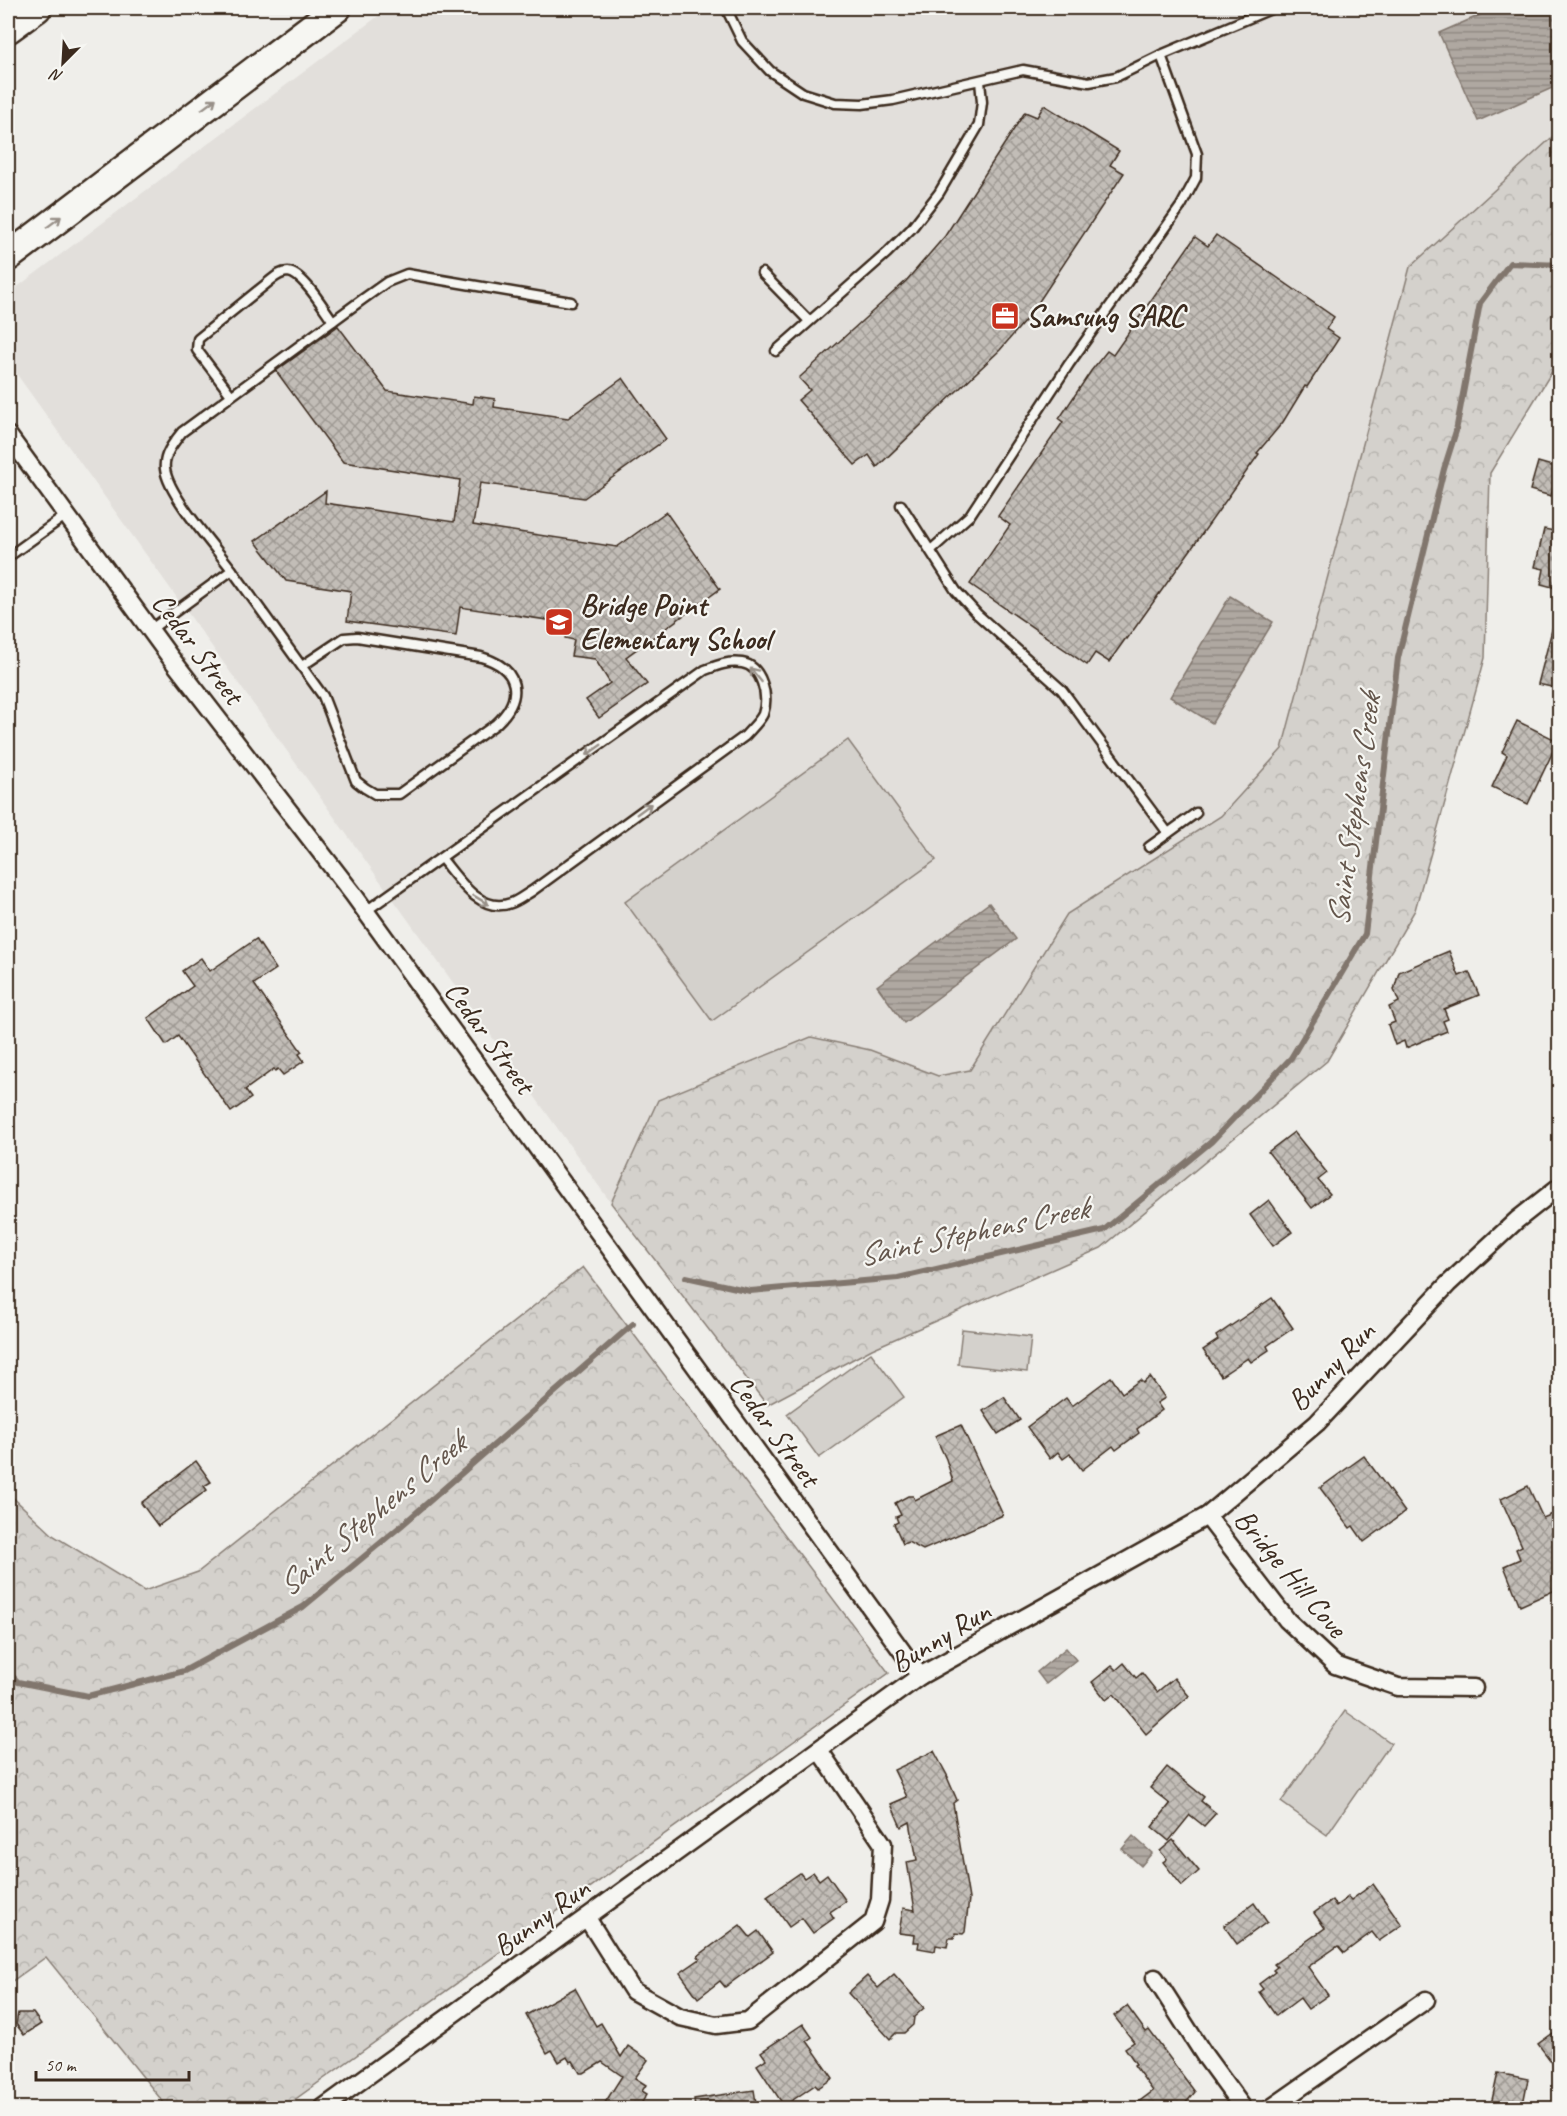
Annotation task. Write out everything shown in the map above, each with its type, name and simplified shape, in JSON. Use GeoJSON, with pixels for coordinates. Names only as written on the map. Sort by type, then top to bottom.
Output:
{"type":"FeatureCollection","features":[{"type":"Feature","properties":{"kind":"highway"},"geometry":{"type":"LineString","coordinates":[[8,29],[37,8]]}},
{"type":"Feature","properties":{"kind":"highway"},"geometry":{"type":"LineString","coordinates":[[8,257],[337,8]]}},
{"type":"Feature","properties":{"kind":"street","name":"Cedar Street"},"geometry":{"type":"LineString","coordinates":[[8,435],[150,630],[366,911],[920,1676]]}},
{"type":"Feature","properties":{"kind":"street","name":"Bunny Run"},"geometry":{"type":"LineString","coordinates":[[323,2109],[920,1676],[1207,1516],[1317,1422],[1448,1284],[1517,1220],[1560,1186]]}},
{"type":"Feature","properties":{"kind":"street","name":"Bridge Hill Cove"},"geometry":{"type":"LineString","coordinates":[[1207,1516],[1287,1620],[1335,1665],[1398,1687],[1474,1688]]}},
{"type":"Feature","properties":{"kind":"street"},"geometry":{"type":"LineString","coordinates":[[587,1918],[633,1991],[680,2018],[717,2025],[748,2021],[873,1922],[880,1900],[883,1844],[819,1750]]}},
{"type":"Feature","properties":{"kind":"street"},"geometry":{"type":"LineString","coordinates":[[1155,1978],[1205,2056],[1243,2109]]}},
{"type":"Feature","properties":{"kind":"street"},"geometry":{"type":"LineString","coordinates":[[1271,2109],[1426,2000]]}},
{"type":"Feature","properties":{"kind":"lane"},"geometry":{"type":"LineString","coordinates":[[726,8],[742,41],[770,71],[803,93],[835,103],[862,105],[1023,70],[1089,82],[1116,77],[1161,55],[1273,8]]}},
{"type":"Feature","properties":{"kind":"lane"},"geometry":{"type":"LineString","coordinates":[[931,550],[970,515],[1069,364],[1181,206],[1196,178],[1197,154],[1161,55]]}},
{"type":"Feature","properties":{"kind":"lane"},"geometry":{"type":"LineString","coordinates":[[776,351],[911,229],[939,193],[979,125],[982,102],[980,81]]}},
{"type":"Feature","properties":{"kind":"lane"},"geometry":{"type":"LineString","coordinates":[[231,395],[196,350],[198,339],[271,280],[280,274],[290,272],[299,276],[333,321]]}},
{"type":"Feature","properties":{"kind":"lane"},"geometry":{"type":"LineString","coordinates":[[762,273],[809,321]]}},
{"type":"Feature","properties":{"kind":"lane"},"geometry":{"type":"LineString","coordinates":[[302,666],[344,638],[357,637],[494,660],[513,680],[515,698],[506,715],[496,724],[399,794],[375,794],[356,781],[323,696],[172,490],[164,467],[170,447],[182,432],[231,395],[387,282],[407,274],[572,302]]}},
{"type":"Feature","properties":{"kind":"lane"},"geometry":{"type":"LineString","coordinates":[[901,505],[956,591],[977,614],[1062,690],[1168,833]]}},
{"type":"Feature","properties":{"kind":"lane"},"geometry":{"type":"LineString","coordinates":[[8,557],[65,516]]}},
{"type":"Feature","properties":{"kind":"lane"},"geometry":{"type":"LineString","coordinates":[[150,630],[232,570]]}},
{"type":"Feature","properties":{"kind":"lane"},"geometry":{"type":"LineString","coordinates":[[366,911],[705,670],[724,662],[745,663],[760,677],[765,694],[763,715],[745,736],[510,904],[490,905],[470,894],[441,858]]}},
{"type":"Feature","properties":{"kind":"lane"},"geometry":{"type":"LineString","coordinates":[[1149,847],[1196,813]]}},
{"type":"Feature","properties":{"kind":"shaded area"},"geometry":{"type":"Polygon","coordinates":[[[389,8],[1559,8],[1559,131],[1410,267],[1282,749],[1221,816],[1117,882],[970,1070],[611,1203],[8,362],[8,294],[389,8]]]}},
{"type":"Feature","properties":{"kind":"shaded area"},"geometry":{"type":"Polygon","coordinates":[[[1496,8],[1559,8],[1559,85],[1478,121],[1439,33],[1496,8]]]}},
{"type":"Feature","properties":{"kind":"shaded area"},"geometry":{"type":"Polygon","coordinates":[[[1230,596],[1273,622],[1212,723],[1170,697],[1230,596]]]}},
{"type":"Feature","properties":{"kind":"shaded area"},"geometry":{"type":"Polygon","coordinates":[[[989,903],[1016,939],[904,1023],[877,986],[989,903]]]}},
{"type":"Feature","properties":{"kind":"shaded area"},"geometry":{"type":"Polygon","coordinates":[[[1066,1648],[1076,1660],[1046,1684],[1037,1672],[1066,1648]]]}},
{"type":"Feature","properties":{"kind":"shaded area"},"geometry":{"type":"Polygon","coordinates":[[[1133,1836],[1152,1853],[1141,1866],[1122,1849],[1133,1836]]]}},
{"type":"Feature","properties":{"kind":"green space"},"geometry":{"type":"Polygon","coordinates":[[[1559,131],[1559,360],[1490,473],[1485,658],[1415,910],[1327,1061],[1101,1248],[872,1349],[767,1405],[611,1203],[658,1100],[811,1037],[870,1050],[938,1076],[970,1070],[1067,914],[1221,816],[1282,749],[1410,267],[1559,131]]]}},
{"type":"Feature","properties":{"kind":"green space"},"geometry":{"type":"Polygon","coordinates":[[[848,740],[936,860],[712,1021],[625,902],[848,740]]]}},
{"type":"Feature","properties":{"kind":"green space"},"geometry":{"type":"Polygon","coordinates":[[[583,1267],[889,1673],[283,2108],[168,2108],[46,1957],[8,1984],[8,1493],[54,1536],[144,1591],[198,1572],[583,1267]]]}},
{"type":"Feature","properties":{"kind":"green space"},"geometry":{"type":"Polygon","coordinates":[[[962,1329],[1031,1337],[1027,1372],[958,1364],[962,1329]]]}},
{"type":"Feature","properties":{"kind":"green space"},"geometry":{"type":"Polygon","coordinates":[[[871,1353],[904,1397],[819,1458],[787,1414],[871,1353]]]}},
{"type":"Feature","properties":{"kind":"green space"},"geometry":{"type":"Polygon","coordinates":[[[1345,1711],[1391,1743],[1327,1835],[1281,1802],[1345,1711]]]}},
{"type":"Feature","properties":{"kind":"building"},"geometry":{"type":"Polygon","coordinates":[[[1044,105],[1119,151],[1110,165],[1124,173],[1030,315],[1000,350],[877,467],[869,455],[855,465],[798,400],[810,390],[799,378],[906,281],[945,236],[1025,112],[1037,117],[1044,105]]]}},
{"type":"Feature","properties":{"kind":"building"},"geometry":{"type":"Polygon","coordinates":[[[1216,235],[1334,317],[1326,329],[1339,338],[1283,422],[1257,453],[1259,454],[1127,639],[1109,662],[1095,653],[1087,665],[970,584],[1010,525],[998,516],[1063,422],[1059,419],[1091,371],[1107,351],[1113,355],[1195,237],[1208,246],[1216,235]]]}},
{"type":"Feature","properties":{"kind":"building"},"geometry":{"type":"Polygon","coordinates":[[[338,326],[387,391],[473,404],[474,396],[495,399],[494,407],[568,418],[623,378],[666,439],[584,498],[480,483],[473,525],[617,547],[666,512],[720,589],[626,657],[647,684],[599,718],[586,700],[610,683],[595,659],[571,656],[574,640],[565,638],[567,623],[460,607],[456,636],[347,621],[351,591],[286,581],[255,541],[326,491],[325,503],[454,522],[460,480],[343,462],[276,371],[338,326]]]}},
{"type":"Feature","properties":{"kind":"building"},"geometry":{"type":"Polygon","coordinates":[[[1538,462],[1559,468],[1551,496],[1530,490],[1538,462]]]}},
{"type":"Feature","properties":{"kind":"building"},"geometry":{"type":"Polygon","coordinates":[[[1544,529],[1560,532],[1560,589],[1541,584],[1544,569],[1535,567],[1544,529]]]}},
{"type":"Feature","properties":{"kind":"building"},"geometry":{"type":"Polygon","coordinates":[[[1554,622],[1560,623],[1560,689],[1538,684],[1554,622]]]}},
{"type":"Feature","properties":{"kind":"building"},"geometry":{"type":"Polygon","coordinates":[[[1517,721],[1558,741],[1528,804],[1492,787],[1507,755],[1502,752],[1517,721]]]}},
{"type":"Feature","properties":{"kind":"building"},"geometry":{"type":"Polygon","coordinates":[[[256,939],[276,969],[254,984],[302,1052],[299,1054],[304,1061],[283,1075],[278,1069],[275,1071],[274,1069],[245,1090],[251,1098],[231,1112],[178,1036],[166,1045],[148,1018],[193,986],[182,971],[201,958],[210,971],[256,939]]]}},
{"type":"Feature","properties":{"kind":"building"},"geometry":{"type":"Polygon","coordinates":[[[1449,951],[1459,976],[1469,972],[1479,995],[1444,1009],[1448,1019],[1443,1021],[1447,1031],[1406,1048],[1404,1041],[1395,1045],[1388,1025],[1395,1022],[1389,1007],[1399,1002],[1394,990],[1399,972],[1449,951]]]}},
{"type":"Feature","properties":{"kind":"building"},"geometry":{"type":"Polygon","coordinates":[[[1294,1132],[1327,1173],[1318,1180],[1330,1194],[1312,1208],[1268,1152],[1294,1132]]]}},
{"type":"Feature","properties":{"kind":"building"},"geometry":{"type":"Polygon","coordinates":[[[1269,1200],[1292,1232],[1273,1246],[1250,1215],[1269,1200]]]}},
{"type":"Feature","properties":{"kind":"building"},"geometry":{"type":"Polygon","coordinates":[[[1272,1298],[1293,1328],[1267,1346],[1269,1350],[1251,1362],[1248,1358],[1221,1376],[1203,1350],[1218,1340],[1216,1336],[1272,1298]]]}},
{"type":"Feature","properties":{"kind":"building"},"geometry":{"type":"Polygon","coordinates":[[[1111,1377],[1122,1393],[1140,1380],[1143,1383],[1150,1377],[1165,1398],[1157,1403],[1162,1410],[1137,1429],[1139,1433],[1116,1450],[1113,1446],[1082,1470],[1070,1454],[1063,1459],[1058,1452],[1050,1459],[1027,1427],[1066,1398],[1072,1406],[1111,1377]]]}},
{"type":"Feature","properties":{"kind":"building"},"geometry":{"type":"Polygon","coordinates":[[[1004,1397],[1020,1420],[998,1434],[983,1411],[1004,1397]]]}},
{"type":"Feature","properties":{"kind":"building"},"geometry":{"type":"Polygon","coordinates":[[[961,1425],[1003,1515],[923,1550],[908,1542],[903,1544],[894,1524],[898,1522],[896,1517],[901,1515],[895,1503],[908,1496],[913,1496],[915,1500],[953,1481],[935,1436],[961,1425]]]}},
{"type":"Feature","properties":{"kind":"building"},"geometry":{"type":"Polygon","coordinates":[[[1364,1456],[1405,1512],[1364,1542],[1353,1526],[1350,1528],[1320,1488],[1364,1456]]]}},
{"type":"Feature","properties":{"kind":"building"},"geometry":{"type":"Polygon","coordinates":[[[196,1461],[211,1482],[204,1486],[207,1490],[158,1526],[141,1503],[196,1461]]]}},
{"type":"Feature","properties":{"kind":"building"},"geometry":{"type":"Polygon","coordinates":[[[1528,1486],[1543,1518],[1560,1511],[1560,1544],[1554,1546],[1560,1558],[1560,1588],[1520,1606],[1504,1566],[1520,1559],[1516,1549],[1522,1546],[1501,1499],[1528,1486]]]}},
{"type":"Feature","properties":{"kind":"building"},"geometry":{"type":"Polygon","coordinates":[[[1124,1663],[1136,1678],[1142,1673],[1157,1692],[1174,1678],[1189,1696],[1146,1734],[1114,1694],[1106,1700],[1092,1682],[1112,1666],[1116,1670],[1124,1663]]]}},
{"type":"Feature","properties":{"kind":"building"},"geometry":{"type":"Polygon","coordinates":[[[934,1751],[957,1800],[953,1803],[969,1899],[965,1932],[955,1933],[954,1938],[949,1938],[947,1947],[936,1945],[935,1951],[918,1948],[919,1942],[914,1942],[915,1935],[899,1933],[903,1908],[915,1910],[907,1862],[917,1860],[910,1822],[901,1827],[891,1804],[907,1797],[894,1770],[934,1751]]]}},
{"type":"Feature","properties":{"kind":"building"},"geometry":{"type":"Polygon","coordinates":[[[1167,1767],[1204,1797],[1201,1801],[1216,1813],[1204,1826],[1190,1815],[1169,1841],[1152,1827],[1170,1804],[1150,1788],[1167,1767]]]}},
{"type":"Feature","properties":{"kind":"building"},"geometry":{"type":"Polygon","coordinates":[[[1173,1840],[1199,1871],[1182,1886],[1163,1862],[1167,1859],[1160,1851],[1173,1840]]]}},
{"type":"Feature","properties":{"kind":"building"},"geometry":{"type":"Polygon","coordinates":[[[813,1872],[819,1880],[827,1874],[846,1901],[830,1912],[834,1918],[813,1933],[802,1918],[789,1927],[767,1896],[800,1873],[804,1878],[813,1872]]]}},
{"type":"Feature","properties":{"kind":"building"},"geometry":{"type":"Polygon","coordinates":[[[1373,1884],[1402,1925],[1379,1941],[1372,1932],[1344,1953],[1338,1946],[1308,1967],[1328,1995],[1308,2009],[1300,1998],[1276,2016],[1259,1992],[1263,1989],[1259,1984],[1275,1972],[1273,1970],[1277,1967],[1274,1964],[1325,1928],[1314,1913],[1332,1900],[1336,1906],[1348,1897],[1351,1900],[1373,1884]]]}},
{"type":"Feature","properties":{"kind":"building"},"geometry":{"type":"Polygon","coordinates":[[[1254,1903],[1267,1922],[1237,1944],[1224,1926],[1254,1903]]]}},
{"type":"Feature","properties":{"kind":"building"},"geometry":{"type":"Polygon","coordinates":[[[740,1925],[750,1937],[758,1931],[773,1952],[725,1987],[720,1981],[698,1998],[680,1973],[700,1959],[698,1956],[740,1925]]]}},
{"type":"Feature","properties":{"kind":"building"},"geometry":{"type":"Polygon","coordinates":[[[894,1974],[924,2008],[914,2017],[913,2025],[904,2033],[896,2033],[890,2039],[848,1993],[867,1976],[878,1988],[894,1974]]]}},
{"type":"Feature","properties":{"kind":"building"},"geometry":{"type":"Polygon","coordinates":[[[575,1988],[596,2026],[601,2023],[621,2057],[628,2046],[648,2060],[635,2078],[646,2085],[642,2091],[647,2094],[638,2109],[601,2109],[622,2076],[602,2062],[580,2073],[573,2061],[570,2062],[567,2057],[559,2062],[552,2050],[547,2053],[526,2015],[575,1988]]]}},
{"type":"Feature","properties":{"kind":"building"},"geometry":{"type":"Polygon","coordinates":[[[1127,2006],[1146,2032],[1149,2030],[1195,2092],[1181,2109],[1129,2109],[1153,2091],[1125,2048],[1134,2042],[1114,2016],[1127,2006]]]}},
{"type":"Feature","properties":{"kind":"building"},"geometry":{"type":"Polygon","coordinates":[[[18,2013],[33,2013],[41,2024],[24,2035],[16,2024],[18,2013]]]}},
{"type":"Feature","properties":{"kind":"building"},"geometry":{"type":"Polygon","coordinates":[[[803,2024],[812,2037],[807,2041],[833,2078],[818,2088],[815,2085],[784,2106],[757,2065],[766,2059],[761,2052],[803,2024]]]}},
{"type":"Feature","properties":{"kind":"building"},"geometry":{"type":"Polygon","coordinates":[[[1560,2028],[1560,2073],[1538,2044],[1560,2028]]]}},
{"type":"Feature","properties":{"kind":"building"},"geometry":{"type":"Polygon","coordinates":[[[1498,2073],[1528,2079],[1522,2109],[1490,2109],[1498,2073]]]}},
{"type":"Feature","properties":{"kind":"building"},"geometry":{"type":"Polygon","coordinates":[[[754,2090],[757,2109],[695,2109],[694,2099],[754,2090]]]}},
{"type":"Feature","properties":{"kind":"waterway","name":"Saint Stephens Creek"},"geometry":{"type":"LineString","coordinates":[[686,1277],[750,1291],[898,1278],[1104,1230],[1211,1142],[1291,1058],[1365,934],[1398,658],[1444,469],[1456,431],[1480,303],[1510,263],[1560,265]]}},
{"type":"Feature","properties":{"kind":"waterway","name":"Saint Stephens Creek"},"geometry":{"type":"LineString","coordinates":[[8,1672],[18,1682],[88,1696],[184,1671],[303,1607],[401,1526],[633,1324]]}},
{"type":"Feature","properties":{"kind":"place","name":"Samsung SARC"},"geometry":{"type":"Point","coordinates":[1005,316]}},
{"type":"Feature","properties":{"kind":"place","name":"Bridge Point Elementary School"},"geometry":{"type":"Point","coordinates":[559,622]}}]}
